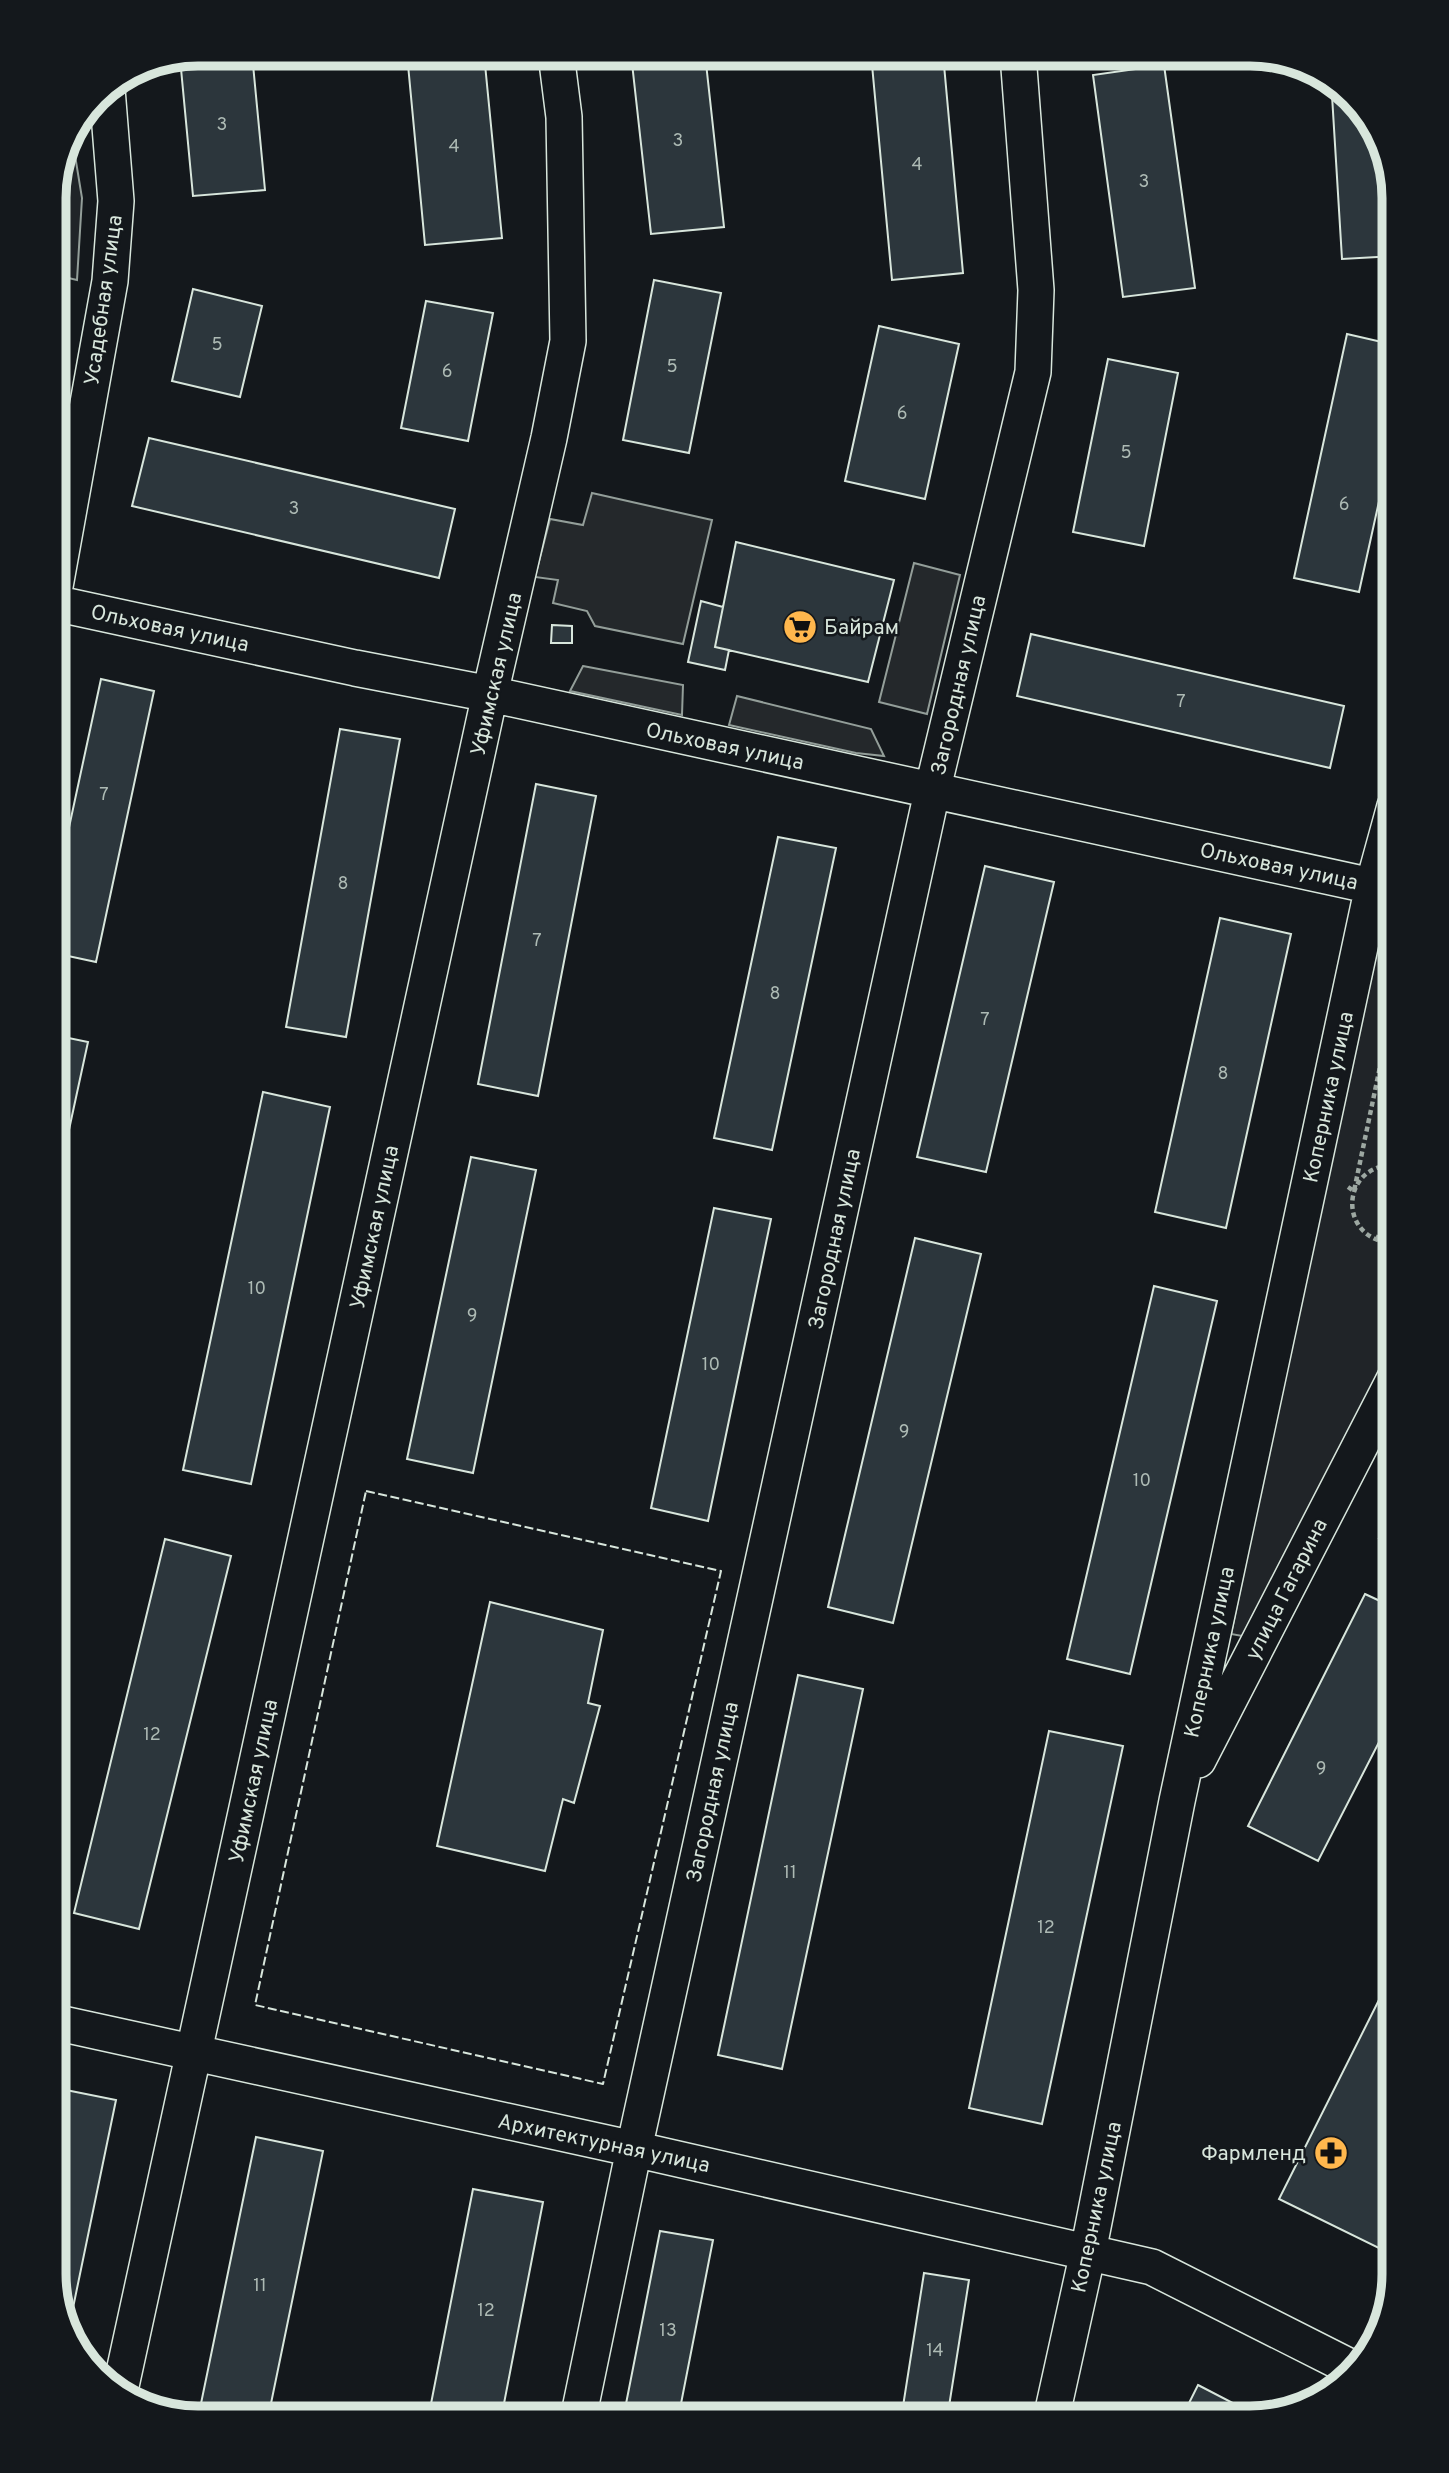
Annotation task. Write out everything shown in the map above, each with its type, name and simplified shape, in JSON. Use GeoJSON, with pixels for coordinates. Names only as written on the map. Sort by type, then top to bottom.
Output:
{"type":"FeatureCollection","features":[{"type":"Feature","properties":{"kind":"street","name":"Уфимская улица"},"geometry":{"type":"LineString","coordinates":[[122,2382],[491,695],[550,438],[568,341],[564,117],[558,67]]}},
{"type":"Feature","properties":{"kind":"street","name":"Загородная улица"},"geometry":{"type":"LineString","coordinates":[[580,2406],[634,2149],[932,792],[1033,372],[1036,290],[1019,67]]}},
{"type":"Feature","properties":{"kind":"street","name":"Усадебная улица"},"geometry":{"type":"LineString","coordinates":[[67,521],[110,281],[116,201],[108,102]]}},
{"type":"Feature","properties":{"kind":"street","name":"Ольховая улица"},"geometry":{"type":"LineString","coordinates":[[67,606],[1382,888]]}},
{"type":"Feature","properties":{"kind":"street","name":"Коперника улица"},"geometry":{"type":"LineString","coordinates":[[1054,2406],[1088,2252],[1177,1801],[1382,897]]}},
{"type":"Feature","properties":{"kind":"street","name":"улица Гагарина"},"geometry":{"type":"LineString","coordinates":[[1177,1801],[1382,1403]]}},
{"type":"Feature","properties":{"kind":"street","name":"Архитектурная улица"},"geometry":{"type":"LineString","coordinates":[[66,2025],[634,2149],[1152,2267],[1347,2365]]}},
{"type":"Feature","properties":{"kind":"path"},"geometry":{"type":"LineString","coordinates":[[1382,1058],[1351,1204],[1353,1216],[1368,1237],[1382,1241]]}},
{"type":"Feature","properties":{"kind":"path"},"geometry":{"type":"LineString","coordinates":[[1381,1062],[1382,1068]]}},
{"type":"Feature","properties":{"kind":"path"},"geometry":{"type":"LineString","coordinates":[[1353,1191],[1359,1180],[1382,1166]]}},
{"type":"Feature","properties":{"kind":"path"},"geometry":{"type":"LineString","coordinates":[[1377,1240],[1382,1227]]}},
{"type":"Feature","properties":{"kind":"shaded area"},"geometry":{"type":"Polygon","coordinates":[[[75,153],[82,198],[77,280],[67,278],[67,189],[75,153]]]}},
{"type":"Feature","properties":{"kind":"shaded area"},"geometry":{"type":"Polygon","coordinates":[[[592,493],[712,520],[683,644],[595,626],[587,611],[553,603],[558,580],[535,577],[550,519],[583,525],[592,493]]]}},
{"type":"Feature","properties":{"kind":"shaded area"},"geometry":{"type":"Polygon","coordinates":[[[914,563],[960,575],[927,714],[879,702],[914,563]]]}},
{"type":"Feature","properties":{"kind":"shaded area"},"geometry":{"type":"Polygon","coordinates":[[[583,666],[683,685],[682,715],[570,691],[583,666]]]}},
{"type":"Feature","properties":{"kind":"shaded area"},"geometry":{"type":"Polygon","coordinates":[[[737,696],[871,729],[884,756],[856,753],[729,725],[737,696]]]}},
{"type":"Feature","properties":{"kind":"shaded area"},"geometry":{"type":"Polygon","coordinates":[[[1382,938],[1382,1366],[1253,1620],[1242,1636],[1231,1634],[1373,951],[1382,938]]]}},
{"type":"Feature","properties":{"kind":"building"},"geometry":{"type":"Polygon","coordinates":[[[253,67],[265,190],[193,196],[181,68],[253,67]]]}},
{"type":"Feature","properties":{"kind":"building"},"geometry":{"type":"Polygon","coordinates":[[[408,67],[485,67],[502,238],[425,245],[408,67]]]}},
{"type":"Feature","properties":{"kind":"building"},"geometry":{"type":"Polygon","coordinates":[[[632,67],[706,67],[724,227],[651,234],[632,67]]]}},
{"type":"Feature","properties":{"kind":"building"},"geometry":{"type":"Polygon","coordinates":[[[872,67],[944,67],[963,273],[892,280],[872,67]]]}},
{"type":"Feature","properties":{"kind":"building"},"geometry":{"type":"Polygon","coordinates":[[[1164,67],[1195,288],[1123,297],[1093,75],[1164,67]]]}},
{"type":"Feature","properties":{"kind":"building"},"geometry":{"type":"Polygon","coordinates":[[[1332,95],[1350,111],[1369,140],[1376,156],[1382,189],[1382,257],[1342,259],[1332,95]]]}},
{"type":"Feature","properties":{"kind":"building"},"geometry":{"type":"Polygon","coordinates":[[[654,280],[721,293],[689,453],[623,440],[654,280]]]}},
{"type":"Feature","properties":{"kind":"building"},"geometry":{"type":"Polygon","coordinates":[[[193,289],[262,306],[240,397],[172,381],[193,289]]]}},
{"type":"Feature","properties":{"kind":"building"},"geometry":{"type":"Polygon","coordinates":[[[426,301],[493,313],[468,441],[401,428],[426,301]]]}},
{"type":"Feature","properties":{"kind":"building"},"geometry":{"type":"Polygon","coordinates":[[[879,326],[959,344],[925,499],[845,481],[879,326]]]}},
{"type":"Feature","properties":{"kind":"building"},"geometry":{"type":"Polygon","coordinates":[[[1347,334],[1382,342],[1382,488],[1359,592],[1294,578],[1347,334]]]}},
{"type":"Feature","properties":{"kind":"building"},"geometry":{"type":"Polygon","coordinates":[[[1108,359],[1178,373],[1144,546],[1073,532],[1108,359]]]}},
{"type":"Feature","properties":{"kind":"building"},"geometry":{"type":"Polygon","coordinates":[[[149,438],[455,509],[439,578],[132,506],[149,438]]]}},
{"type":"Feature","properties":{"kind":"building","name":"Байрам"},"geometry":{"type":"Polygon","coordinates":[[[736,542],[894,580],[868,682],[715,647],[736,542]]]}},
{"type":"Feature","properties":{"kind":"building"},"geometry":{"type":"Polygon","coordinates":[[[701,601],[723,607],[715,647],[729,650],[725,670],[688,662],[701,601]]]}},
{"type":"Feature","properties":{"kind":"building"},"geometry":{"type":"Polygon","coordinates":[[[552,625],[572,626],[572,643],[551,643],[552,625]]]}},
{"type":"Feature","properties":{"kind":"building"},"geometry":{"type":"Polygon","coordinates":[[[1031,634],[1344,706],[1330,768],[1017,696],[1031,634]]]}},
{"type":"Feature","properties":{"kind":"building"},"geometry":{"type":"Polygon","coordinates":[[[101,679],[154,691],[96,962],[67,956],[67,838],[101,679]]]}},
{"type":"Feature","properties":{"kind":"building"},"geometry":{"type":"Polygon","coordinates":[[[340,729],[400,739],[346,1037],[286,1027],[340,729]]]}},
{"type":"Feature","properties":{"kind":"building"},"geometry":{"type":"Polygon","coordinates":[[[536,784],[596,796],[538,1096],[478,1084],[536,784]]]}},
{"type":"Feature","properties":{"kind":"building"},"geometry":{"type":"Polygon","coordinates":[[[778,837],[836,848],[772,1150],[714,1138],[778,837]]]}},
{"type":"Feature","properties":{"kind":"building"},"geometry":{"type":"Polygon","coordinates":[[[985,866],[1054,882],[986,1172],[917,1157],[985,866]]]}},
{"type":"Feature","properties":{"kind":"building"},"geometry":{"type":"Polygon","coordinates":[[[1220,918],[1291,934],[1226,1228],[1155,1212],[1220,918]]]}},
{"type":"Feature","properties":{"kind":"building"},"geometry":{"type":"Polygon","coordinates":[[[67,1038],[88,1042],[67,1141],[67,1038]]]}},
{"type":"Feature","properties":{"kind":"building"},"geometry":{"type":"Polygon","coordinates":[[[263,1092],[330,1107],[251,1484],[183,1470],[263,1092]]]}},
{"type":"Feature","properties":{"kind":"building"},"geometry":{"type":"Polygon","coordinates":[[[471,1157],[536,1170],[473,1473],[407,1459],[471,1157]]]}},
{"type":"Feature","properties":{"kind":"building"},"geometry":{"type":"Polygon","coordinates":[[[714,1208],[771,1219],[708,1521],[651,1508],[714,1208]]]}},
{"type":"Feature","properties":{"kind":"building"},"geometry":{"type":"Polygon","coordinates":[[[915,1238],[981,1254],[893,1623],[828,1607],[915,1238]]]}},
{"type":"Feature","properties":{"kind":"building"},"geometry":{"type":"Polygon","coordinates":[[[1154,1286],[1217,1301],[1130,1674],[1067,1659],[1154,1286]]]}},
{"type":"Feature","properties":{"kind":"building"},"geometry":{"type":"Polygon","coordinates":[[[165,1539],[231,1556],[139,1929],[74,1913],[165,1539]]]}},
{"type":"Feature","properties":{"kind":"building"},"geometry":{"type":"Polygon","coordinates":[[[1365,1594],[1382,1602],[1382,1736],[1318,1861],[1248,1826],[1365,1594]]]}},
{"type":"Feature","properties":{"kind":"building"},"geometry":{"type":"Polygon","coordinates":[[[490,1602],[603,1630],[588,1703],[600,1706],[574,1803],[563,1799],[545,1871],[437,1846],[490,1602]]]}},
{"type":"Feature","properties":{"kind":"building"},"geometry":{"type":"Polygon","coordinates":[[[798,1675],[863,1689],[782,2069],[718,2055],[798,1675]]]}},
{"type":"Feature","properties":{"kind":"building"},"geometry":{"type":"Polygon","coordinates":[[[1049,1731],[1123,1746],[1042,2124],[969,2108],[1049,1731]]]}},
{"type":"Feature","properties":{"kind":"building"},"geometry":{"type":"Polygon","coordinates":[[[1382,1994],[1382,2250],[1279,2199],[1382,1994]]]}},
{"type":"Feature","properties":{"kind":"building"},"geometry":{"type":"Polygon","coordinates":[[[66,2090],[116,2100],[72,2313],[66,2275],[66,2090]]]}},
{"type":"Feature","properties":{"kind":"building"},"geometry":{"type":"Polygon","coordinates":[[[256,2137],[323,2151],[270,2406],[200,2406],[256,2137]]]}},
{"type":"Feature","properties":{"kind":"building"},"geometry":{"type":"Polygon","coordinates":[[[473,2189],[543,2202],[504,2406],[431,2406],[473,2189]]]}},
{"type":"Feature","properties":{"kind":"building"},"geometry":{"type":"Polygon","coordinates":[[[660,2231],[713,2240],[681,2406],[626,2406],[660,2231]]]}},
{"type":"Feature","properties":{"kind":"building"},"geometry":{"type":"Polygon","coordinates":[[[924,2273],[969,2280],[949,2406],[903,2406],[924,2273]]]}},
{"type":"Feature","properties":{"kind":"building"},"geometry":{"type":"Polygon","coordinates":[[[1198,2385],[1239,2406],[1188,2406],[1198,2385]]]}},
{"type":"Feature","properties":{"kind":"fence"},"geometry":{"type":"LineString","coordinates":[[366,1491],[721,1571],[603,2084],[255,2005],[366,1491]]}},
{"type":"Feature","properties":{"kind":"place","name":"Байрам"},"geometry":{"type":"Point","coordinates":[800,627]}},
{"type":"Feature","properties":{"kind":"place","name":"Фармленд"},"geometry":{"type":"Point","coordinates":[1331,2153]}}]}
